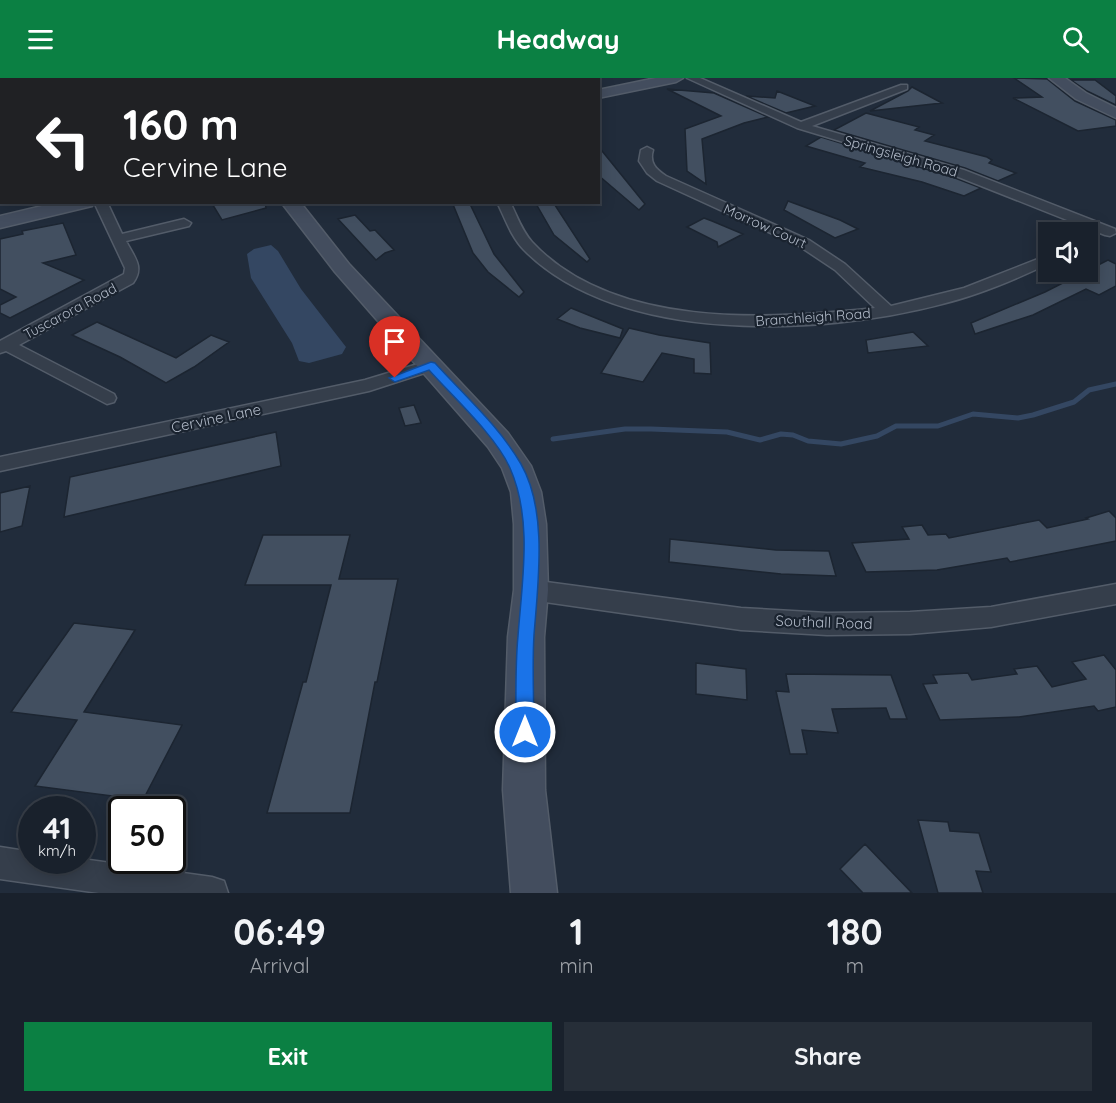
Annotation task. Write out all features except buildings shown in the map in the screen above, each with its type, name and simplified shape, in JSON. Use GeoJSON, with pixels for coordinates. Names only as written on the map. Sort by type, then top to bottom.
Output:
{"type":"FeatureCollection","features":[{"type":"Feature","properties":{"kind":"main road"},"geometry":{"type":"LineString","coordinates":[[600,94],[676,78]]}},
{"type":"Feature","properties":{"kind":"main road"},"geometry":{"type":"LineString","coordinates":[[1056,78],[1081,96],[1116,114]]}},
{"type":"Feature","properties":{"kind":"main road"},"geometry":{"type":"LineString","coordinates":[[0,222],[76,204]]}},
{"type":"Feature","properties":{"kind":"main road"},"geometry":{"type":"LineString","coordinates":[[292,204],[342,268],[498,440],[516,466],[525,492],[530,524],[531,590],[526,637],[524,790],[534,893]]}},
{"type":"Feature","properties":{"kind":"street","name":"Springsleigh Road"},"geometry":{"type":"LineString","coordinates":[[692,78],[801,126],[968,176],[1113,231]]}},
{"type":"Feature","properties":{"kind":"street"},"geometry":{"type":"LineString","coordinates":[[801,126],[904,87]]}},
{"type":"Feature","properties":{"kind":"street","name":"Morrow Court"},"geometry":{"type":"LineString","coordinates":[[647,150],[644,162],[658,177],[683,191],[804,243],[840,267],[887,311]]}},
{"type":"Feature","properties":{"kind":"street","name":"Tuscarora Road"},"geometry":{"type":"LineString","coordinates":[[3,346],[128,280],[132,274],[132,268],[101,204]]}},
{"type":"Feature","properties":{"kind":"street","name":"Branchleigh Road"},"geometry":{"type":"LineString","coordinates":[[504,204],[527,245],[554,269],[592,289],[647,308],[712,319],[747,322],[831,319],[887,311],[920,305],[987,285],[1038,263]]}},
{"type":"Feature","properties":{"kind":"street"},"geometry":{"type":"LineString","coordinates":[[118,239],[184,223]]}},
{"type":"Feature","properties":{"kind":"street"},"geometry":{"type":"LineString","coordinates":[[1098,237],[1113,231]]}},
{"type":"Feature","properties":{"kind":"street"},"geometry":{"type":"LineString","coordinates":[[3,346],[107,398]]}},
{"type":"Feature","properties":{"kind":"street","name":"Cervine Lane"},"geometry":{"type":"LineString","coordinates":[[0,464],[369,385],[431,365]]}},
{"type":"Feature","properties":{"kind":"street","name":"Southall Road"},"geometry":{"type":"LineString","coordinates":[[531,590],[741,619],[827,624],[910,623],[991,617],[1116,594]]}},
{"type":"Feature","properties":{"kind":"street"},"geometry":{"type":"LineString","coordinates":[[0,863],[212,893]]}},
{"type":"Feature","properties":{"kind":"water"},"geometry":{"type":"Polygon","coordinates":[[[271,245],[278,251],[301,289],[346,347],[342,354],[309,363],[299,361],[292,343],[251,278],[247,254],[254,249],[271,245]]]}},
{"type":"Feature","properties":{"kind":"waterway"},"geometry":{"type":"LineString","coordinates":[[553,439],[625,429],[651,429],[727,432],[760,440],[781,434],[793,435],[808,441],[841,444],[877,436],[896,426],[938,426],[973,414],[1018,418],[1033,415],[1074,402],[1089,390],[1116,384]]}},
{"type":"Feature","properties":{"kind":"route"},"geometry":{"type":"LineString","coordinates":[[395,378],[431,365],[498,440],[516,466],[521,479],[530,524],[531,590],[526,637],[525,732]]}}]}
